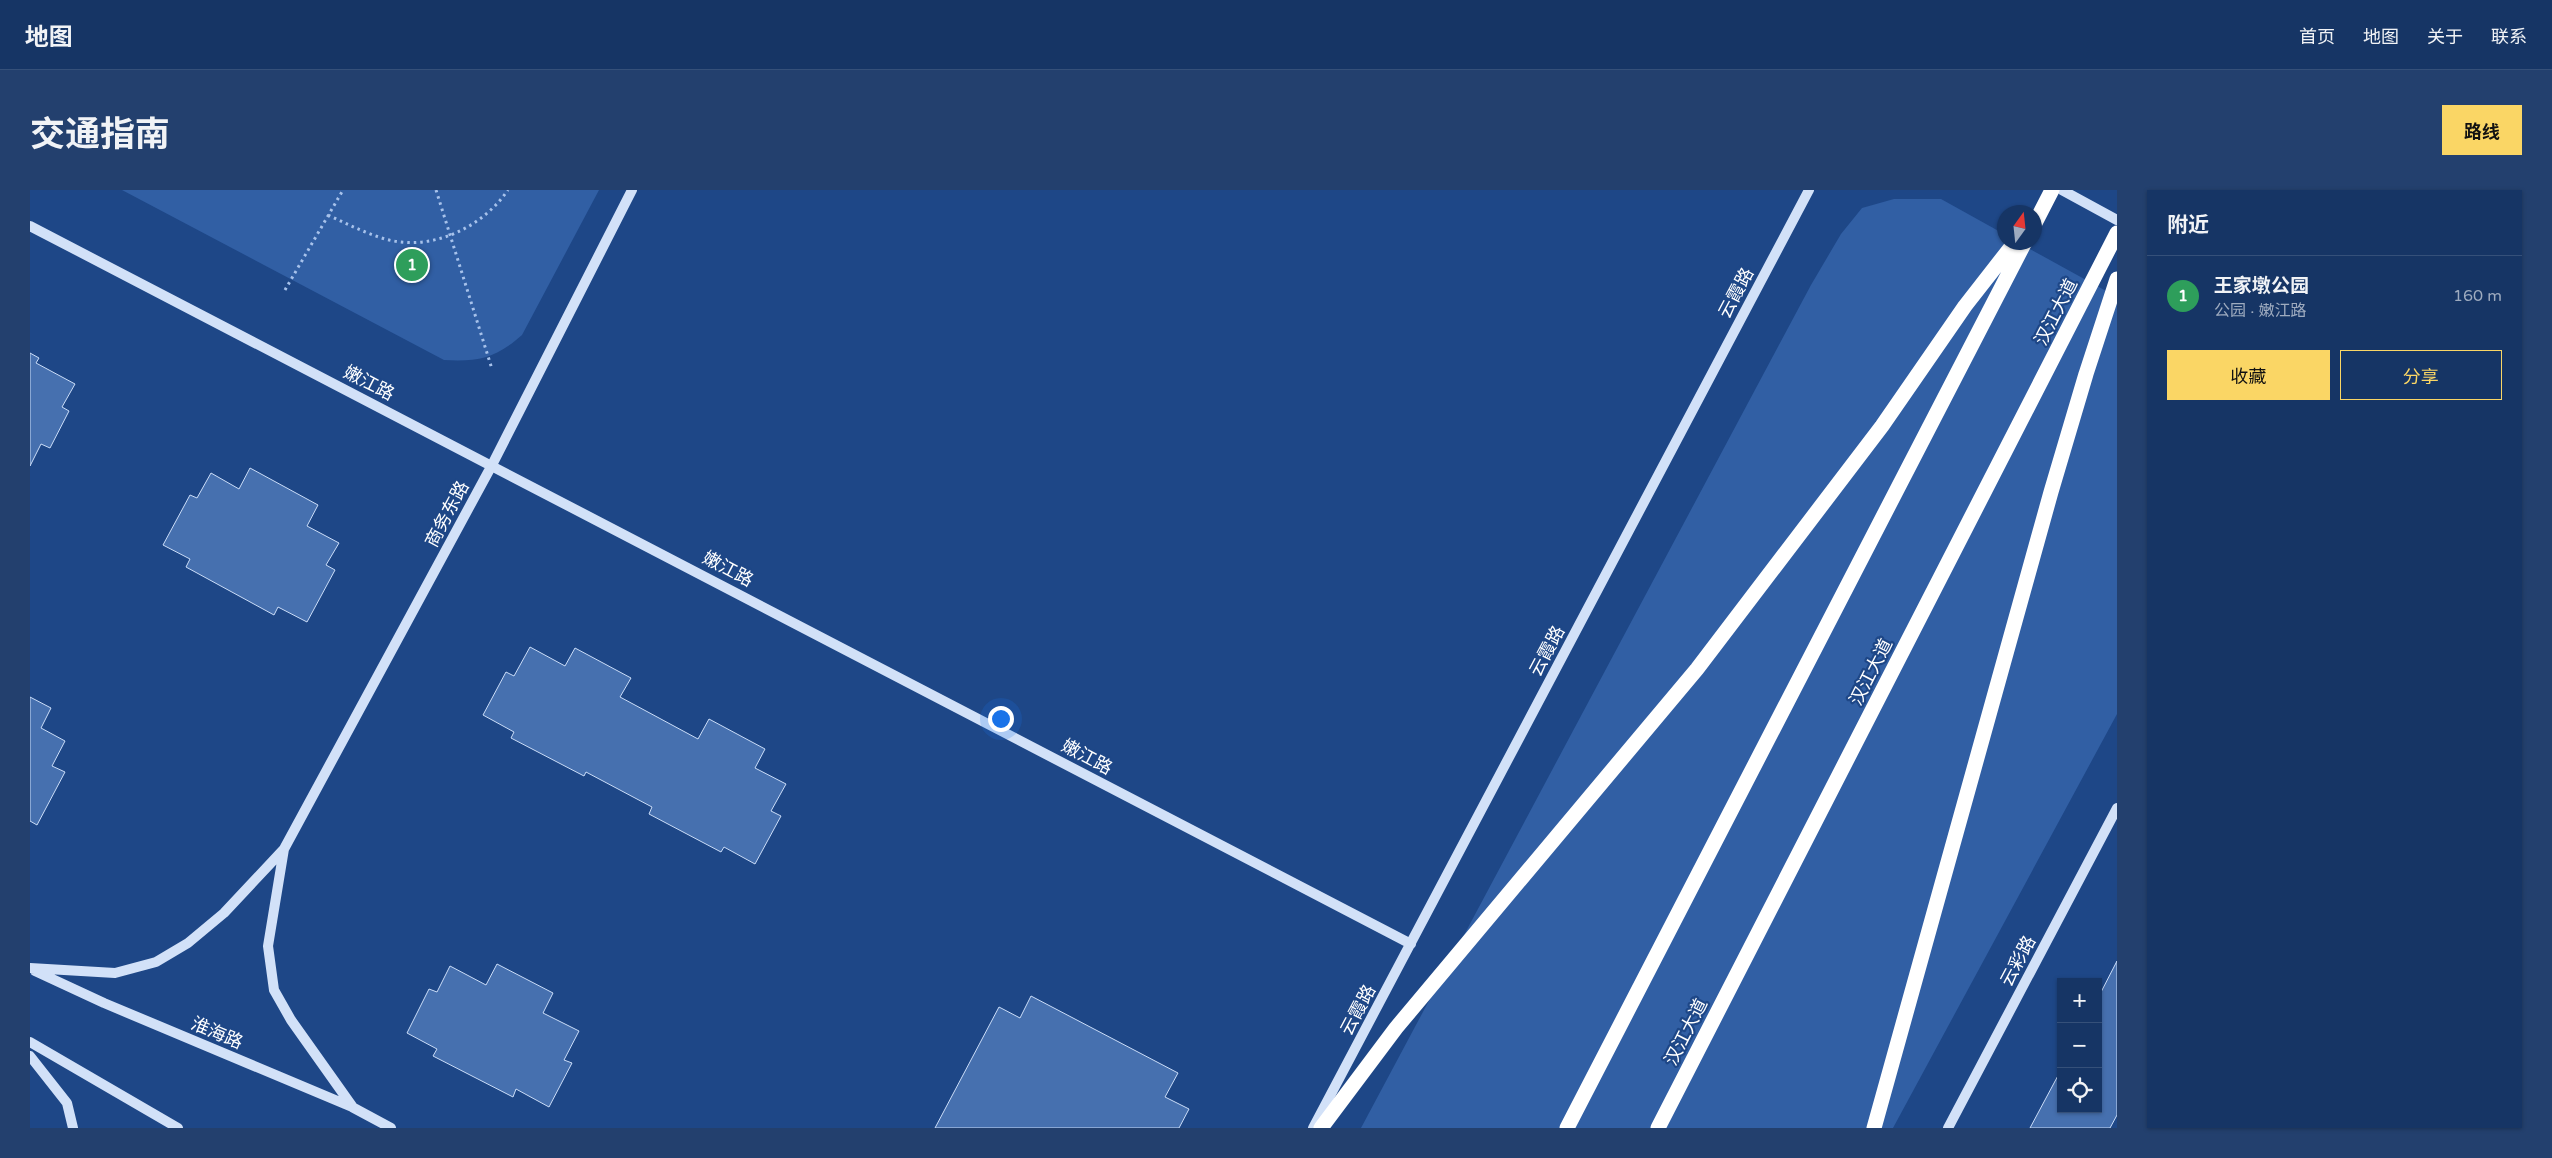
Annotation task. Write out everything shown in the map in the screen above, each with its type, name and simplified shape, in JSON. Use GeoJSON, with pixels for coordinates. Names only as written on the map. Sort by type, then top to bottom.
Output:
{"type":"FeatureCollection","features":[{"type":"Feature","properties":{"kind":"highway"},"geometry":{"type":"LineString","coordinates":[[2042,210],[2049,196]]}},
{"type":"Feature","properties":{"kind":"highway","name":"汉江大道"},"geometry":{"type":"LineString","coordinates":[[1658,1128],[2117,233]]}},
{"type":"Feature","properties":{"kind":"highway"},"geometry":{"type":"LineString","coordinates":[[1322,1128],[1396,1028],[1697,669],[1882,426],[1965,306],[2008,250]]}},
{"type":"Feature","properties":{"kind":"highway"},"geometry":{"type":"LineString","coordinates":[[1567,1128],[2022,250]]}},
{"type":"Feature","properties":{"kind":"highway"},"geometry":{"type":"LineString","coordinates":[[1874,1128],[2051,492],[2117,279]]}},
{"type":"Feature","properties":{"kind":"street","name":"商务东路"},"geometry":{"type":"LineString","coordinates":[[284,849],[492,465],[632,190]]}},
{"type":"Feature","properties":{"kind":"street","name":"云霞路"},"geometry":{"type":"LineString","coordinates":[[1313,1128],[1809,190]]}},
{"type":"Feature","properties":{"kind":"street"},"geometry":{"type":"LineString","coordinates":[[2062,190],[2117,220]]}},
{"type":"Feature","properties":{"kind":"street","name":"嫩江路"},"geometry":{"type":"LineString","coordinates":[[30,226],[1411,944]]}},
{"type":"Feature","properties":{"kind":"street","name":"云彩路"},"geometry":{"type":"LineString","coordinates":[[1948,1128],[2117,808]]}},
{"type":"Feature","properties":{"kind":"street"},"geometry":{"type":"LineString","coordinates":[[30,968],[115,973],[156,962],[188,943],[224,913],[284,849]]}},
{"type":"Feature","properties":{"kind":"street"},"geometry":{"type":"LineString","coordinates":[[284,849],[268,946],[274,990],[291,1020],[352,1107]]}},
{"type":"Feature","properties":{"kind":"street","name":"淮海路"},"geometry":{"type":"LineString","coordinates":[[30,968],[104,1003],[352,1107],[391,1128]]}},
{"type":"Feature","properties":{"kind":"street"},"geometry":{"type":"LineString","coordinates":[[30,1042],[178,1128]]}},
{"type":"Feature","properties":{"kind":"street"},"geometry":{"type":"LineString","coordinates":[[30,1056],[67,1103],[73,1128]]}},
{"type":"Feature","properties":{"kind":"path"},"geometry":{"type":"LineString","coordinates":[[285,290],[342,190]]}},
{"type":"Feature","properties":{"kind":"path"},"geometry":{"type":"LineString","coordinates":[[436,190],[492,369]]}},
{"type":"Feature","properties":{"kind":"path"},"geometry":{"type":"LineString","coordinates":[[328,215],[386,240],[410,243],[450,235],[472,227],[489,213],[508,190]]}},
{"type":"Feature","properties":{"kind":"shaded area"},"geometry":{"type":"Polygon","coordinates":[[[122,190],[599,190],[522,335],[504,349],[486,357],[467,360],[444,360],[122,190]]]}},
{"type":"Feature","properties":{"kind":"shaded area"},"geometry":{"type":"Polygon","coordinates":[[[1894,199],[1941,199],[1997,230],[1997,250],[2032,250],[2117,297],[2117,714],[1893,1128],[1361,1128],[1811,285],[1841,234],[1862,208],[1894,199]]]}},
{"type":"Feature","properties":{"kind":"building"},"geometry":{"type":"Polygon","coordinates":[[[30,353],[39,358],[36,363],[75,384],[62,407],[69,411],[50,448],[41,444],[30,466],[30,353]]]}},
{"type":"Feature","properties":{"kind":"building"},"geometry":{"type":"Polygon","coordinates":[[[250,468],[318,505],[307,526],[339,543],[326,565],[335,570],[307,622],[278,607],[274,615],[186,567],[190,559],[163,545],[190,495],[197,498],[211,473],[239,489],[250,468]]]}},
{"type":"Feature","properties":{"kind":"building"},"geometry":{"type":"Polygon","coordinates":[[[530,647],[565,666],[575,648],[631,678],[620,697],[698,739],[709,719],[765,749],[755,768],[786,784],[771,811],[781,816],[755,864],[724,847],[721,852],[649,814],[652,807],[586,772],[584,776],[511,738],[514,732],[483,715],[506,672],[514,676],[530,647]]]}},
{"type":"Feature","properties":{"kind":"building"},"geometry":{"type":"Polygon","coordinates":[[[30,697],[51,708],[41,728],[65,741],[52,766],[65,772],[37,825],[30,821],[30,697]]]}},
{"type":"Feature","properties":{"kind":"building"},"geometry":{"type":"Polygon","coordinates":[[[2117,961],[2117,1115],[2110,1128],[2030,1128],[2057,1077],[2057,1113],[2102,1113],[2102,990],[2117,961]]]}},
{"type":"Feature","properties":{"kind":"building"},"geometry":{"type":"Polygon","coordinates":[[[497,964],[553,993],[543,1013],[579,1031],[564,1060],[572,1063],[549,1107],[516,1089],[513,1097],[433,1056],[437,1049],[407,1033],[429,989],[437,992],[450,966],[486,985],[497,964]]]}},
{"type":"Feature","properties":{"kind":"building"},"geometry":{"type":"Polygon","coordinates":[[[1031,996],[1178,1073],[1165,1097],[1189,1109],[1179,1128],[935,1128],[999,1007],[1020,1018],[1031,996]]]}},
{"type":"Feature","properties":{"kind":"place","name":"王家墩公园"},"geometry":{"type":"Point","coordinates":[412,265]}}]}
